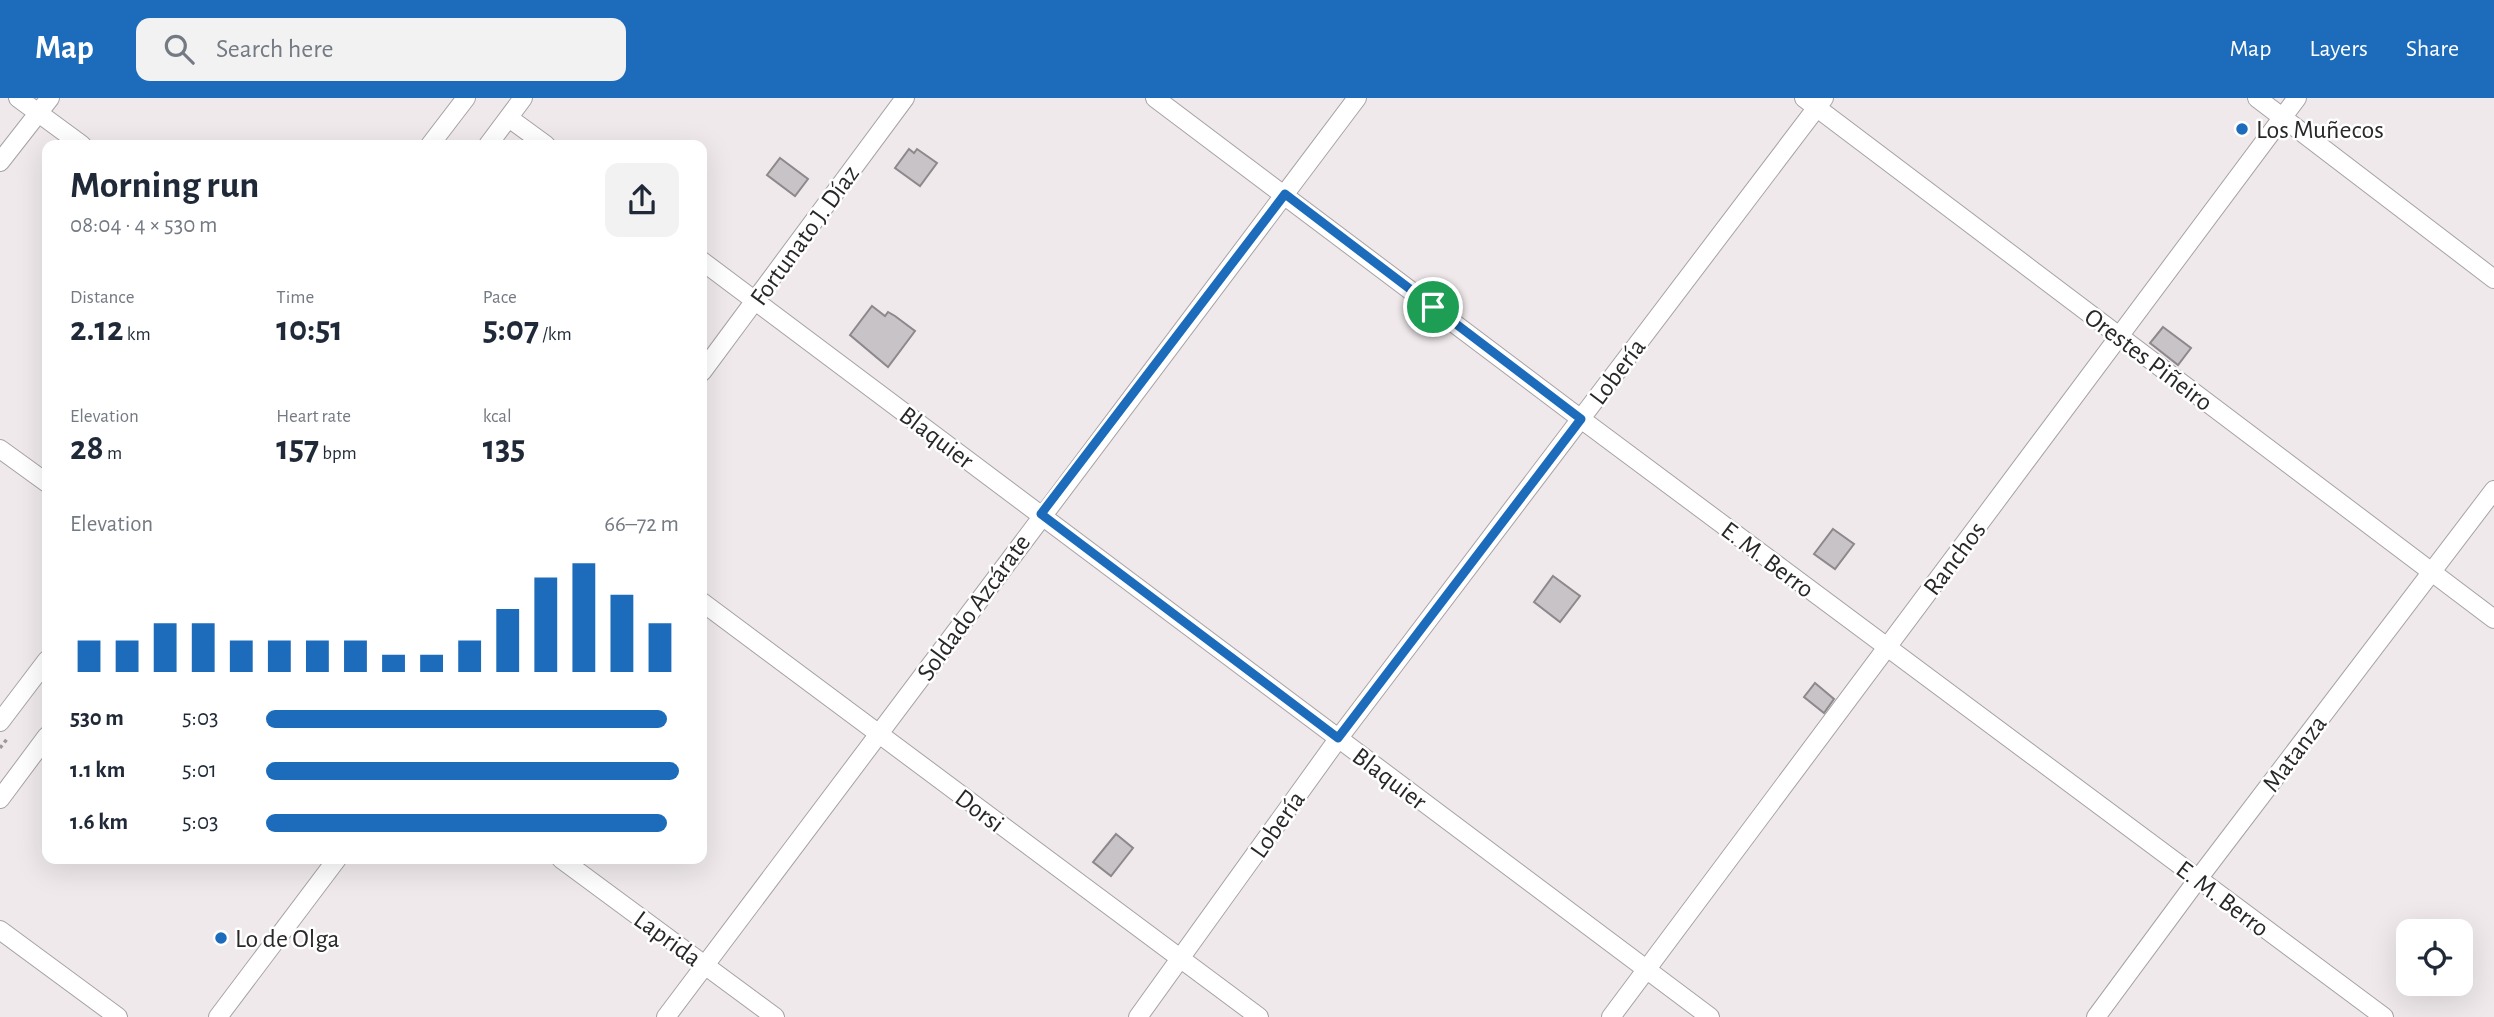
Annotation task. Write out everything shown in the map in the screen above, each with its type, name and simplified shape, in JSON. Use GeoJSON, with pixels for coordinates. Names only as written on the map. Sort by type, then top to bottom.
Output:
{"type":"FeatureCollection","features":[{"type":"Feature","properties":{"kind":"street"},"geometry":{"type":"LineString","coordinates":[[18,98],[75,140]]}},
{"type":"Feature","properties":{"kind":"street"},"geometry":{"type":"LineString","coordinates":[[0,162],[50,98]]}},
{"type":"Feature","properties":{"kind":"street"},"geometry":{"type":"LineString","coordinates":[[434,140],[466,98]]}},
{"type":"Feature","properties":{"kind":"street"},"geometry":{"type":"LineString","coordinates":[[492,140],[523,98]]}},
{"type":"Feature","properties":{"kind":"street","name":"Fortunato J. Díaz"},"geometry":{"type":"LineString","coordinates":[[707,365],[905,98]]}},
{"type":"Feature","properties":{"kind":"street","name":"E. M. Berro"},"geometry":{"type":"LineString","coordinates":[[1155,98],[1887,648],[2384,1017]]}},
{"type":"Feature","properties":{"kind":"street","name":"Soldado Azcárate"},"geometry":{"type":"LineString","coordinates":[[666,1017],[879,735],[1041,514],[1357,98]]}},
{"type":"Feature","properties":{"kind":"street"},"geometry":{"type":"LineString","coordinates":[[2257,98],[2494,279]]}},
{"type":"Feature","properties":{"kind":"street","name":"Ranchos"},"geometry":{"type":"LineString","coordinates":[[1611,1017],[2297,98]]}},
{"type":"Feature","properties":{"kind":"street","name":"Orestes Piñeiro"},"geometry":{"type":"LineString","coordinates":[[1815,101],[2119,337],[2494,619]]}},
{"type":"Feature","properties":{"kind":"street","name":"Lobería"},"geometry":{"type":"LineString","coordinates":[[1138,1017],[1338,738],[1581,419],[1815,101]]}},
{"type":"Feature","properties":{"kind":"street"},"geometry":{"type":"LineString","coordinates":[[509,118],[539,140]]}},
{"type":"Feature","properties":{"kind":"street","name":"Blaquier"},"geometry":{"type":"LineString","coordinates":[[707,265],[1710,1017]]}},
{"type":"Feature","properties":{"kind":"street"},"geometry":{"type":"LineString","coordinates":[[0,449],[42,479]]}},
{"type":"Feature","properties":{"kind":"street","name":"Matanza"},"geometry":{"type":"LineString","coordinates":[[2096,1017],[2494,490]]}},
{"type":"Feature","properties":{"kind":"street","name":"Dorsi"},"geometry":{"type":"LineString","coordinates":[[707,606],[1259,1017]]}},
{"type":"Feature","properties":{"kind":"street"},"geometry":{"type":"LineString","coordinates":[[0,722],[42,667]]}},
{"type":"Feature","properties":{"kind":"street"},"geometry":{"type":"LineString","coordinates":[[0,799],[42,743]]}},
{"type":"Feature","properties":{"kind":"street"},"geometry":{"type":"LineString","coordinates":[[218,1017],[333,864]]}},
{"type":"Feature","properties":{"kind":"street","name":"Laprida"},"geometry":{"type":"LineString","coordinates":[[568,864],[775,1017]]}},
{"type":"Feature","properties":{"kind":"street"},"geometry":{"type":"LineString","coordinates":[[0,930],[118,1017]]}},
{"type":"Feature","properties":{"kind":"building"},"geometry":{"type":"Polygon","coordinates":[[[909,149],[914,153],[917,149],[937,163],[920,186],[895,168],[909,149]]]}},
{"type":"Feature","properties":{"kind":"building"},"geometry":{"type":"Polygon","coordinates":[[[780,158],[808,179],[795,196],[767,175],[780,158]]]}},
{"type":"Feature","properties":{"kind":"building"},"geometry":{"type":"Polygon","coordinates":[[[872,306],[885,316],[888,312],[895,316],[915,331],[888,367],[850,335],[872,306]]]}},
{"type":"Feature","properties":{"kind":"building"},"geometry":{"type":"Polygon","coordinates":[[[2163,327],[2191,348],[2178,365],[2150,343],[2163,327]]]}},
{"type":"Feature","properties":{"kind":"building"},"geometry":{"type":"Polygon","coordinates":[[[1833,529],[1854,544],[1835,569],[1814,554],[1833,529]]]}},
{"type":"Feature","properties":{"kind":"building"},"geometry":{"type":"Polygon","coordinates":[[[1553,576],[1580,596],[1560,622],[1534,602],[1553,576]]]}},
{"type":"Feature","properties":{"kind":"building"},"geometry":{"type":"Polygon","coordinates":[[[1815,683],[1834,699],[1824,713],[1804,697],[1815,683]]]}},
{"type":"Feature","properties":{"kind":"building"},"geometry":{"type":"Polygon","coordinates":[[[1116,834],[1133,848],[1111,876],[1093,862],[1116,834]]]}},
{"type":"Feature","properties":{"kind":"place","name":"Los Muñecos"},"geometry":{"type":"Point","coordinates":[2242,129]}},
{"type":"Feature","properties":{"kind":"place","name":"Lo de Olga"},"geometry":{"type":"Point","coordinates":[221,938]}},
{"type":"Feature","properties":{"kind":"route"},"geometry":{"type":"LineString","coordinates":[[1285,194],[1433,307],[1581,419],[1338,738],[1041,514],[1285,194]]}}]}
